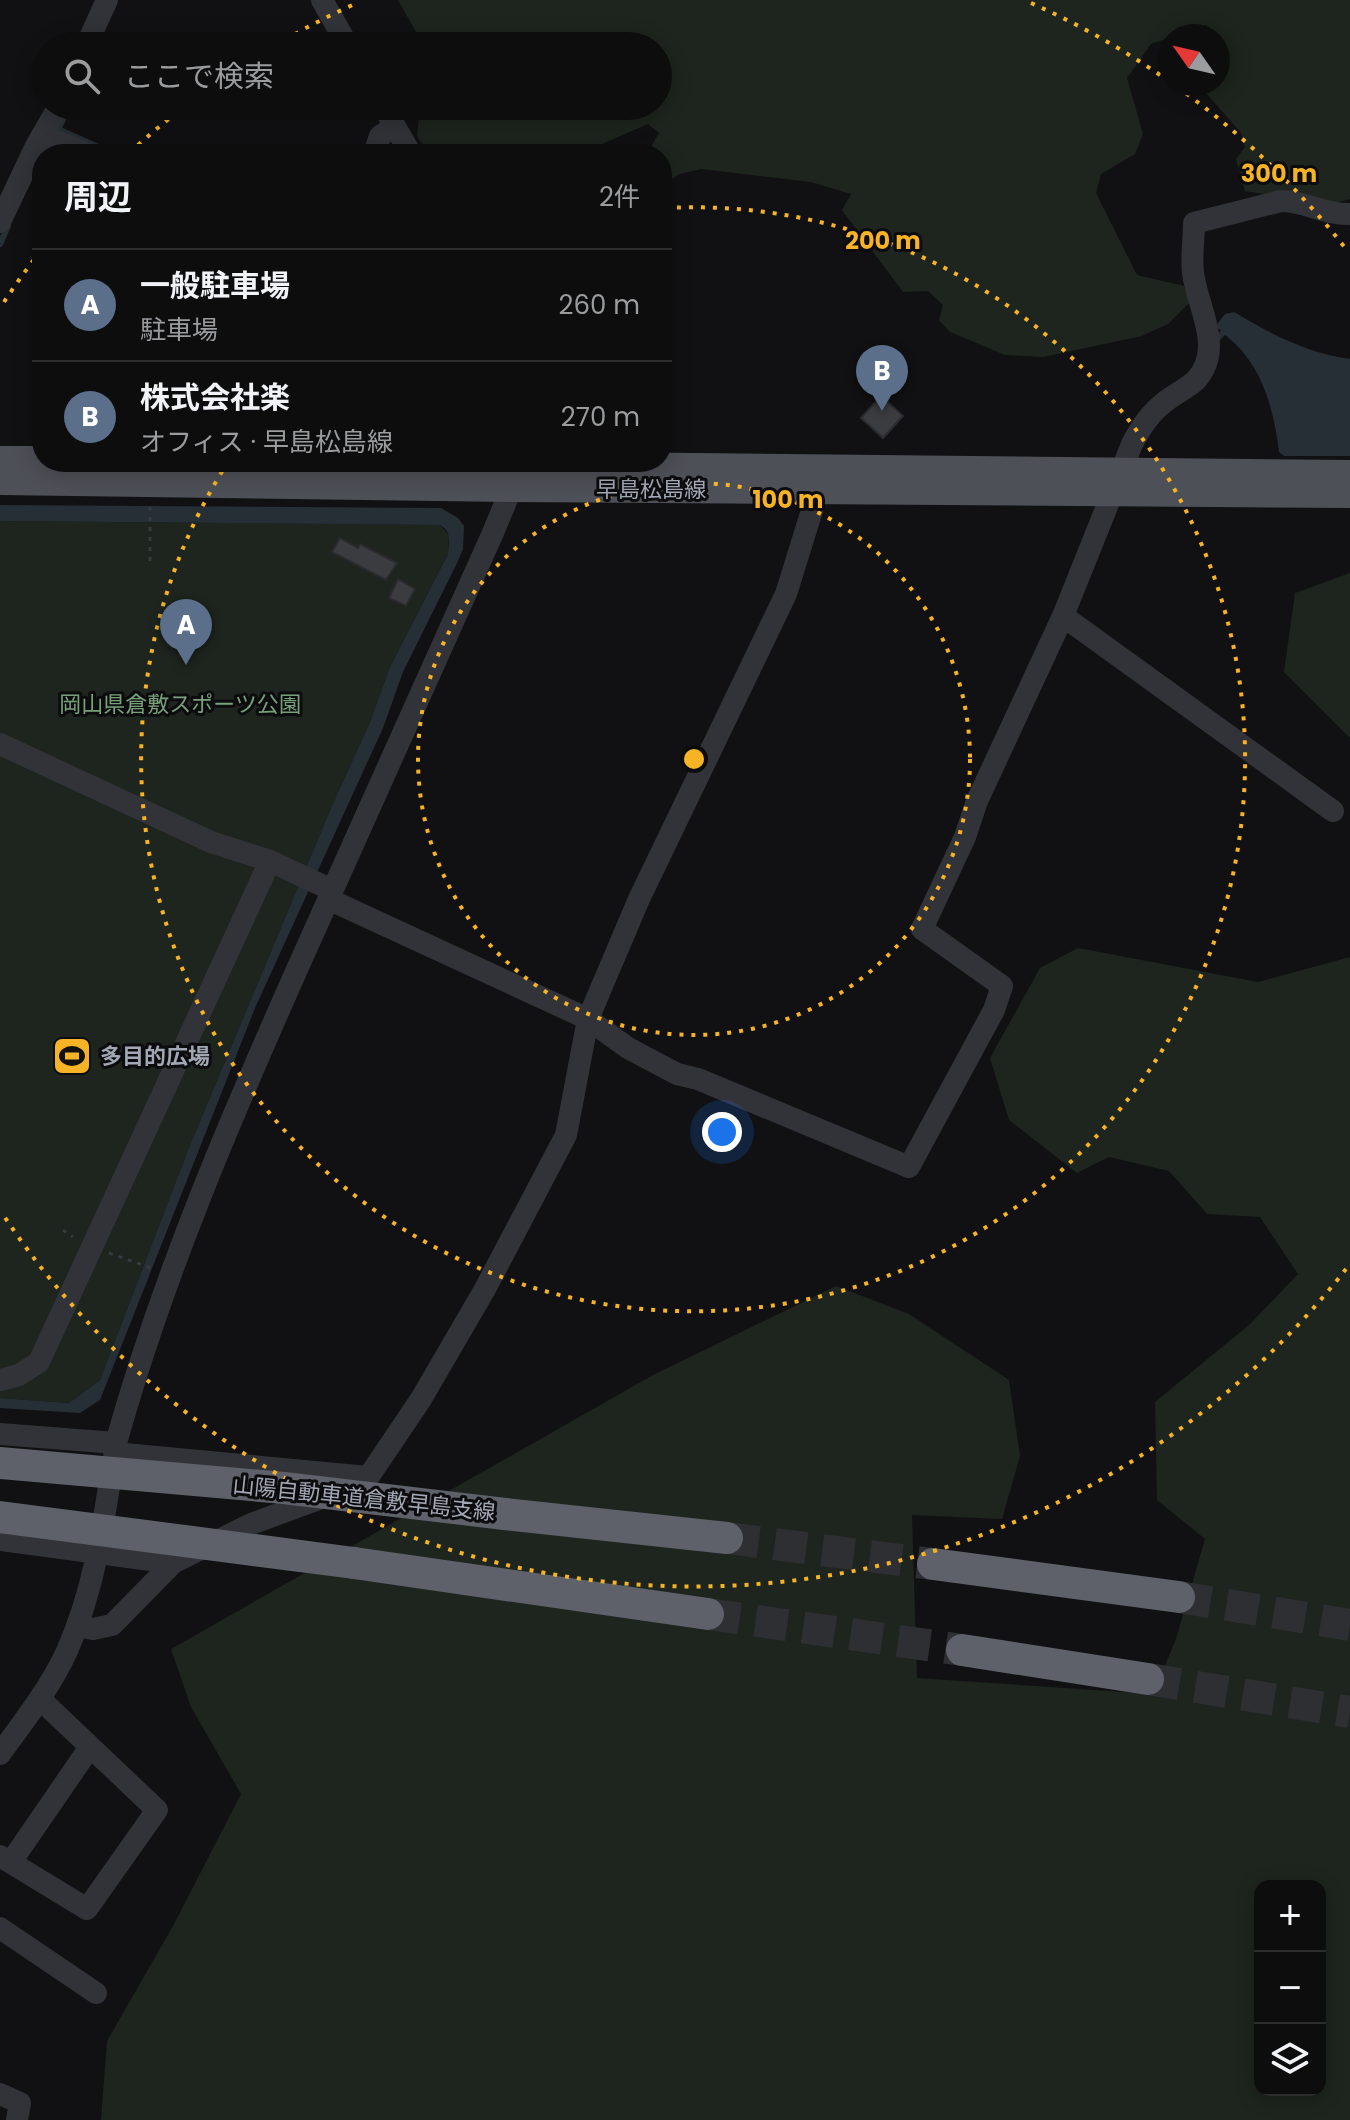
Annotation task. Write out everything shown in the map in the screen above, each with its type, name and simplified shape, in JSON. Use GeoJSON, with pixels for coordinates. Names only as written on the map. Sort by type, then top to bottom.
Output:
{"type":"FeatureCollection","features":[{"type":"Feature","properties":{"kind":"highway","name":"山陽自動車道倉敷早島支線"},"geometry":{"type":"LineString","coordinates":[[0,1463],[284,1488],[727,1538]]}},
{"type":"Feature","properties":{"kind":"highway"},"geometry":{"type":"LineString","coordinates":[[0,1517],[354,1563],[708,1614]]}},
{"type":"Feature","properties":{"kind":"highway"},"geometry":{"type":"LineString","coordinates":[[933,1564],[1179,1597]]}},
{"type":"Feature","properties":{"kind":"highway"},"geometry":{"type":"LineString","coordinates":[[962,1650],[1148,1679]]}},
{"type":"Feature","properties":{"kind":"main road"},"geometry":{"type":"LineString","coordinates":[[0,460],[32,460]]}},
{"type":"Feature","properties":{"kind":"main road","name":"早島松島線"},"geometry":{"type":"LineString","coordinates":[[518,472],[818,491],[1350,474]]}},
{"type":"Feature","properties":{"kind":"main road","name":"早島松島線"},"geometry":{"type":"LineString","coordinates":[[0,481],[518,472],[1119,480],[1350,494]]}},
{"type":"Feature","properties":{"kind":"street"},"geometry":{"type":"LineString","coordinates":[[92,32],[107,0]]}},
{"type":"Feature","properties":{"kind":"street"},"geometry":{"type":"LineString","coordinates":[[322,0],[340,32]]}},
{"type":"Feature","properties":{"kind":"street"},"geometry":{"type":"LineString","coordinates":[[46,144],[53,120]]}},
{"type":"Feature","properties":{"kind":"street"},"geometry":{"type":"LineString","coordinates":[[390,120],[405,144]]}},
{"type":"Feature","properties":{"kind":"street"},"geometry":{"type":"LineString","coordinates":[[377,144],[380,136],[394,127]]}},
{"type":"Feature","properties":{"kind":"street"},"geometry":{"type":"LineString","coordinates":[[49,138],[63,144]]}},
{"type":"Feature","properties":{"kind":"street"},"geometry":{"type":"LineString","coordinates":[[0,222],[32,167]]}},
{"type":"Feature","properties":{"kind":"street"},"geometry":{"type":"LineString","coordinates":[[0,744],[211,842],[270,861],[588,1019],[628,1048],[677,1074],[698,1079],[909,1167],[994,1010],[1002,986],[922,929],[965,837],[977,801],[1063,616],[1132,444],[1143,423],[1163,403],[1197,379],[1204,366],[1208,352],[1208,322],[1193,273],[1194,223],[1281,201],[1291,201],[1327,213],[1350,214]]}},
{"type":"Feature","properties":{"kind":"street"},"geometry":{"type":"LineString","coordinates":[[0,1754],[40,1699],[77,1626],[99,1553],[115,1448],[173,1264],[319,887],[518,472]]}},
{"type":"Feature","properties":{"kind":"street"},"geometry":{"type":"LineString","coordinates":[[77,1626],[93,1629],[112,1625],[173,1563],[251,1524],[352,1489],[368,1477],[437,1372],[485,1289],[566,1135],[588,1019],[639,899],[786,594],[818,491]]}},
{"type":"Feature","properties":{"kind":"street"},"geometry":{"type":"LineString","coordinates":[[1063,616],[1333,811]]}},
{"type":"Feature","properties":{"kind":"street"},"geometry":{"type":"LineString","coordinates":[[0,1380],[19,1375],[39,1362],[270,861]]}},
{"type":"Feature","properties":{"kind":"street"},"geometry":{"type":"LineString","coordinates":[[0,1434],[368,1477]]}},
{"type":"Feature","properties":{"kind":"street"},"geometry":{"type":"LineString","coordinates":[[0,1540],[173,1563]]}},
{"type":"Feature","properties":{"kind":"street"},"geometry":{"type":"LineString","coordinates":[[40,1699],[157,1810],[87,1909],[6,1859],[90,1747]]}},
{"type":"Feature","properties":{"kind":"street"},"geometry":{"type":"LineString","coordinates":[[0,1928],[96,1993]]}},
{"type":"Feature","properties":{"kind":"street"},"geometry":{"type":"LineString","coordinates":[[0,2094],[20,2103],[17,2120]]}},
{"type":"Feature","properties":{"kind":"path"},"geometry":{"type":"LineString","coordinates":[[150,507],[150,563]]}},
{"type":"Feature","properties":{"kind":"path"},"geometry":{"type":"LineString","coordinates":[[142,1265],[154,1269]]}},
{"type":"Feature","properties":{"kind":"green space"},"geometry":{"type":"Polygon","coordinates":[[[398,0],[1350,0],[1350,199],[1327,205],[1245,191],[1236,159],[1245,147],[1241,133],[1209,96],[1230,96],[1230,24],[1158,24],[1158,42],[1151,44],[1127,78],[1143,134],[1135,154],[1101,174],[1096,193],[1137,275],[1184,286],[1190,302],[1168,324],[1142,336],[1043,357],[1005,355],[950,332],[939,320],[943,305],[928,291],[903,292],[842,210],[851,194],[811,182],[701,169],[672,179],[672,144],[653,144],[659,133],[648,124],[602,144],[422,144],[417,136],[419,120],[672,120],[672,32],[416,32],[398,0]]]}},
{"type":"Feature","properties":{"kind":"green space","name":"岡山県倉敷スポーツ公園"},"geometry":{"type":"Polygon","coordinates":[[[0,521],[440,525],[449,535],[448,554],[390,667],[370,722],[188,1150],[100,1380],[69,1403],[0,1398],[0,521]]]}},
{"type":"Feature","properties":{"kind":"green space"},"geometry":{"type":"Polygon","coordinates":[[[1350,573],[1350,738],[1284,672],[1295,593],[1350,573]]]}},
{"type":"Feature","properties":{"kind":"green space"},"geometry":{"type":"Polygon","coordinates":[[[1078,948],[1258,982],[1350,957],[1350,2120],[101,2120],[107,2041],[173,1926],[241,1794],[191,1707],[171,1649],[653,1375],[836,1286],[909,1314],[1009,1380],[1020,1456],[1002,1519],[912,1515],[917,1678],[1153,1694],[1176,1639],[1205,1539],[1157,1500],[1155,1402],[1249,1325],[1298,1274],[1260,1217],[1207,1214],[1169,1171],[1109,1157],[1077,1173],[1009,1120],[990,1058],[1040,968],[1078,948]]]}},
{"type":"Feature","properties":{"kind":"shaded area"},"geometry":{"type":"Polygon","coordinates":[[[1234,312],[1290,342],[1350,359],[1350,456],[1284,456],[1279,452],[1274,419],[1257,372],[1225,335],[1219,341],[1216,338],[1221,330],[1215,327],[1225,314],[1234,312]]]}},
{"type":"Feature","properties":{"kind":"shaded area"},"geometry":{"type":"Polygon","coordinates":[[[0,505],[441,508],[458,518],[464,526],[463,549],[403,672],[383,728],[255,1008],[100,1400],[80,1413],[0,1408],[0,1398],[69,1403],[100,1380],[188,1150],[370,722],[390,667],[448,554],[449,537],[440,525],[0,521],[0,505]]]}},
{"type":"Feature","properties":{"kind":"building"},"geometry":{"type":"Polygon","coordinates":[[[881,396],[903,416],[883,438],[861,418],[881,396]]]}},
{"type":"Feature","properties":{"kind":"building"},"geometry":{"type":"Polygon","coordinates":[[[340,538],[358,548],[360,544],[397,563],[386,580],[332,552],[340,538]]]}},
{"type":"Feature","properties":{"kind":"building"},"geometry":{"type":"Polygon","coordinates":[[[398,579],[415,589],[406,606],[389,598],[398,579]]]}},
{"type":"Feature","properties":{"kind":"waterway"},"geometry":{"type":"LineString","coordinates":[[55,135],[63,120]]}},
{"type":"Feature","properties":{"kind":"waterway"},"geometry":{"type":"LineString","coordinates":[[60,130],[92,144]]}},
{"type":"Feature","properties":{"kind":"waterway"},"geometry":{"type":"LineString","coordinates":[[0,244],[8,226]]}},
{"type":"Feature","properties":{"kind":"tunnel"},"geometry":{"type":"LineString","coordinates":[[727,1538],[933,1564]]}},
{"type":"Feature","properties":{"kind":"tunnel"},"geometry":{"type":"LineString","coordinates":[[1179,1597],[1350,1625]]}},
{"type":"Feature","properties":{"kind":"tunnel"},"geometry":{"type":"LineString","coordinates":[[708,1614],[962,1650]]}},
{"type":"Feature","properties":{"kind":"tunnel"},"geometry":{"type":"LineString","coordinates":[[1148,1679],[1350,1712]]}},
{"type":"Feature","properties":{"kind":"place","name":"株式会社楽"},"geometry":{"type":"Point","coordinates":[882,411]}},
{"type":"Feature","properties":{"kind":"place","name":"一般駐車場"},"geometry":{"type":"Point","coordinates":[186,665]}},
{"type":"Feature","properties":{"kind":"place","name":"多目的広場"},"geometry":{"type":"Point","coordinates":[72,1056]}}]}
